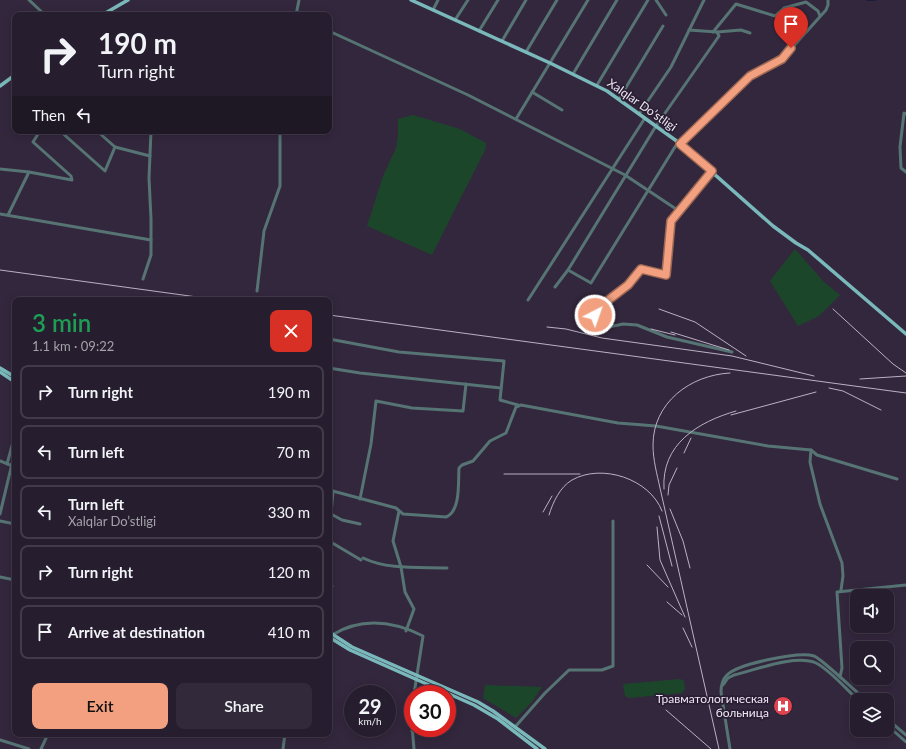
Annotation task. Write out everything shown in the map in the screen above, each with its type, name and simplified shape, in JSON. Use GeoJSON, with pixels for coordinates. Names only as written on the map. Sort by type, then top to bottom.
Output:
{"type":"FeatureCollection","features":[{"type":"Feature","properties":{"kind":"main road"},"geometry":{"type":"LineString","coordinates":[[107,12],[128,0]]}},
{"type":"Feature","properties":{"kind":"main road","name":"Xalqlar Do’stligi"},"geometry":{"type":"LineString","coordinates":[[411,0],[597,85],[619,99],[679,143],[774,226],[796,243],[808,250],[906,334]]}},
{"type":"Feature","properties":{"kind":"main road"},"geometry":{"type":"LineString","coordinates":[[0,86],[12,77]]}},
{"type":"Feature","properties":{"kind":"main road"},"geometry":{"type":"LineString","coordinates":[[0,368],[12,376]]}},
{"type":"Feature","properties":{"kind":"main road"},"geometry":{"type":"LineString","coordinates":[[0,372],[12,380]]}},
{"type":"Feature","properties":{"kind":"main road"},"geometry":{"type":"LineString","coordinates":[[332,636],[350,650],[478,702],[545,749]]}},
{"type":"Feature","properties":{"kind":"main road"},"geometry":{"type":"LineString","coordinates":[[415,676],[474,705],[498,719],[537,749]]}},
{"type":"Feature","properties":{"kind":"street"},"geometry":{"type":"LineString","coordinates":[[29,0],[42,12]]}},
{"type":"Feature","properties":{"kind":"street"},"geometry":{"type":"LineString","coordinates":[[297,12],[299,0]]}},
{"type":"Feature","properties":{"kind":"street"},"geometry":{"type":"LineString","coordinates":[[433,10],[438,0]]}},
{"type":"Feature","properties":{"kind":"street"},"geometry":{"type":"LineString","coordinates":[[455,20],[468,0]]}},
{"type":"Feature","properties":{"kind":"street"},"geometry":{"type":"LineString","coordinates":[[480,31],[498,0]]}},
{"type":"Feature","properties":{"kind":"street"},"geometry":{"type":"LineString","coordinates":[[502,41],[526,0]]}},
{"type":"Feature","properties":{"kind":"street"},"geometry":{"type":"LineString","coordinates":[[526,52],[557,0]]}},
{"type":"Feature","properties":{"kind":"street"},"geometry":{"type":"LineString","coordinates":[[516,119],[588,0]]}},
{"type":"Feature","properties":{"kind":"street"},"geometry":{"type":"LineString","coordinates":[[573,74],[617,0]]}},
{"type":"Feature","properties":{"kind":"street"},"geometry":{"type":"LineString","coordinates":[[597,85],[648,0]]}},
{"type":"Feature","properties":{"kind":"street"},"geometry":{"type":"LineString","coordinates":[[656,0],[666,15]]}},
{"type":"Feature","properties":{"kind":"street"},"geometry":{"type":"LineString","coordinates":[[639,114],[671,67],[704,0]]}},
{"type":"Feature","properties":{"kind":"street"},"geometry":{"type":"LineString","coordinates":[[568,270],[591,283],[647,190],[679,143],[750,76],[782,59],[820,16],[828,5],[828,0]]}},
{"type":"Feature","properties":{"kind":"street"},"geometry":{"type":"LineString","coordinates":[[713,32],[736,4],[775,16],[784,8],[806,2],[818,11],[820,16]]}},
{"type":"Feature","properties":{"kind":"street"},"geometry":{"type":"LineString","coordinates":[[619,99],[663,26]]}},
{"type":"Feature","properties":{"kind":"street"},"geometry":{"type":"LineString","coordinates":[[689,30],[713,32],[741,30],[750,33]]}},
{"type":"Feature","properties":{"kind":"street"},"geometry":{"type":"LineString","coordinates":[[332,32],[516,119],[625,174],[679,211]]}},
{"type":"Feature","properties":{"kind":"street"},"geometry":{"type":"LineString","coordinates":[[555,287],[568,270],[625,174],[656,126],[718,36],[717,32]]}},
{"type":"Feature","properties":{"kind":"street"},"geometry":{"type":"LineString","coordinates":[[532,92],[562,110]]}},
{"type":"Feature","properties":{"kind":"street"},"geometry":{"type":"LineString","coordinates":[[906,114],[904,113],[900,147],[901,168],[906,172]]}},
{"type":"Feature","properties":{"kind":"street"},"geometry":{"type":"LineString","coordinates":[[528,300],[645,118]]}},
{"type":"Feature","properties":{"kind":"street"},"geometry":{"type":"LineString","coordinates":[[0,169],[29,172],[72,180],[71,176],[33,142],[38,134]]}},
{"type":"Feature","properties":{"kind":"street"},"geometry":{"type":"LineString","coordinates":[[63,134],[105,171],[115,147]]}},
{"type":"Feature","properties":{"kind":"street"},"geometry":{"type":"LineString","coordinates":[[101,134],[115,147],[150,156]]}},
{"type":"Feature","properties":{"kind":"street"},"geometry":{"type":"LineString","coordinates":[[143,279],[151,254],[149,178],[151,134]]}},
{"type":"Feature","properties":{"kind":"street"},"geometry":{"type":"LineString","coordinates":[[257,290],[264,231],[280,186],[280,134]]}},
{"type":"Feature","properties":{"kind":"street"},"geometry":{"type":"LineString","coordinates":[[712,171],[671,221],[666,275],[641,269],[628,285],[595,312],[596,328],[599,329],[623,324],[637,325],[667,337],[732,352]]}},
{"type":"Feature","properties":{"kind":"street"},"geometry":{"type":"LineString","coordinates":[[8,215],[29,172]]}},
{"type":"Feature","properties":{"kind":"street"},"geometry":{"type":"LineString","coordinates":[[0,214],[151,240]]}},
{"type":"Feature","properties":{"kind":"street"},"geometry":{"type":"LineString","coordinates":[[332,340],[399,352],[504,361],[500,400],[518,405],[618,423],[656,426],[768,446],[810,450],[817,455],[897,479]]}},
{"type":"Feature","properties":{"kind":"street"},"geometry":{"type":"LineString","coordinates":[[332,368],[360,373],[501,388]]}},
{"type":"Feature","properties":{"kind":"street"},"geometry":{"type":"LineString","coordinates":[[360,499],[371,444],[376,401],[412,408],[463,411],[466,384]]}},
{"type":"Feature","properties":{"kind":"street"},"geometry":{"type":"LineString","coordinates":[[332,503],[333,492],[396,508],[403,514],[446,517],[451,515],[455,508],[459,468],[462,465],[473,461],[490,441],[506,433],[518,405]]}},
{"type":"Feature","properties":{"kind":"street"},"geometry":{"type":"LineString","coordinates":[[7,464],[12,446]]}},
{"type":"Feature","properties":{"kind":"street"},"geometry":{"type":"LineString","coordinates":[[810,450],[810,462],[820,504],[842,563],[841,590]]}},
{"type":"Feature","properties":{"kind":"street"},"geometry":{"type":"LineString","coordinates":[[0,461],[12,466]]}},
{"type":"Feature","properties":{"kind":"street"},"geometry":{"type":"LineString","coordinates":[[0,514],[12,471]]}},
{"type":"Feature","properties":{"kind":"street"},"geometry":{"type":"LineString","coordinates":[[399,511],[393,540],[401,567],[405,592],[414,609],[406,631]]}},
{"type":"Feature","properties":{"kind":"street"},"geometry":{"type":"LineString","coordinates":[[332,515],[342,520],[360,524]]}},
{"type":"Feature","properties":{"kind":"street"},"geometry":{"type":"LineString","coordinates":[[0,520],[12,523]]}},
{"type":"Feature","properties":{"kind":"street"},"geometry":{"type":"LineString","coordinates":[[515,727],[545,692],[569,670],[602,670],[613,666],[613,520]]}},
{"type":"Feature","properties":{"kind":"street"},"geometry":{"type":"LineString","coordinates":[[332,543],[362,559],[374,563],[401,567],[446,568]]}},
{"type":"Feature","properties":{"kind":"street"},"geometry":{"type":"LineString","coordinates":[[0,577],[12,579]]}},
{"type":"Feature","properties":{"kind":"street"},"geometry":{"type":"LineString","coordinates":[[840,677],[842,668],[837,592],[841,590],[906,585]]}},
{"type":"Feature","properties":{"kind":"street"},"geometry":{"type":"LineString","coordinates":[[332,634],[348,628],[376,622],[391,624],[423,638],[414,685]]}},
{"type":"Feature","properties":{"kind":"street"},"geometry":{"type":"LineString","coordinates":[[730,749],[721,688],[723,680],[732,672],[742,667],[803,655],[814,656],[858,693]]}},
{"type":"Feature","properties":{"kind":"street"},"geometry":{"type":"LineString","coordinates":[[721,688],[726,680],[734,675],[794,661],[805,660],[817,664],[850,693]]}},
{"type":"Feature","properties":{"kind":"street"},"geometry":{"type":"LineString","coordinates":[[894,725],[906,735]]}},
{"type":"Feature","properties":{"kind":"street"},"geometry":{"type":"LineString","coordinates":[[894,731],[906,742]]}},
{"type":"Feature","properties":{"kind":"street"},"geometry":{"type":"LineString","coordinates":[[40,749],[46,737]]}},
{"type":"Feature","properties":{"kind":"street"},"geometry":{"type":"LineString","coordinates":[[283,749],[285,737]]}},
{"type":"Feature","properties":{"kind":"street"},"geometry":{"type":"LineString","coordinates":[[413,737],[414,749]]}},
{"type":"Feature","properties":{"kind":"street"},"geometry":{"type":"LineString","coordinates":[[0,740],[29,749]]}},
{"type":"Feature","properties":{"kind":"green space"},"geometry":{"type":"Polygon","coordinates":[[[413,115],[460,129],[486,143],[486,148],[432,255],[367,226],[383,176],[396,148],[398,119],[413,115]]]}},
{"type":"Feature","properties":{"kind":"green space"},"geometry":{"type":"Polygon","coordinates":[[[795,249],[824,282],[840,295],[819,316],[798,326],[770,281],[795,249]]]}},
{"type":"Feature","properties":{"kind":"green space"},"geometry":{"type":"Polygon","coordinates":[[[680,679],[684,681],[685,689],[682,693],[629,698],[625,696],[623,684],[680,679]]]}},
{"type":"Feature","properties":{"kind":"green space"},"geometry":{"type":"Polygon","coordinates":[[[485,685],[542,687],[532,702],[516,718],[483,698],[485,685]]]}},
{"type":"Feature","properties":{"kind":"waterway"},"geometry":{"type":"LineString","coordinates":[[867,0],[875,0]]}},
{"type":"Feature","properties":{"kind":"railway"},"geometry":{"type":"LineString","coordinates":[[0,270],[197,297]]}},
{"type":"Feature","properties":{"kind":"railway"},"geometry":{"type":"LineString","coordinates":[[659,309],[695,322],[746,356]]}},
{"type":"Feature","properties":{"kind":"railway"},"geometry":{"type":"LineString","coordinates":[[833,309],[893,364],[906,373]]}},
{"type":"Feature","properties":{"kind":"railway"},"geometry":{"type":"LineString","coordinates":[[332,315],[906,393]]}},
{"type":"Feature","properties":{"kind":"railway"},"geometry":{"type":"LineString","coordinates":[[547,327],[566,329],[602,338],[732,356],[814,376]]}},
{"type":"Feature","properties":{"kind":"railway"},"geometry":{"type":"LineString","coordinates":[[651,329],[675,335]]}},
{"type":"Feature","properties":{"kind":"railway"},"geometry":{"type":"LineString","coordinates":[[671,332],[729,350]]}},
{"type":"Feature","properties":{"kind":"railway"},"geometry":{"type":"LineString","coordinates":[[719,749],[656,472],[653,445],[659,416],[676,394],[701,379],[730,373]]}},
{"type":"Feature","properties":{"kind":"railway"},"geometry":{"type":"LineString","coordinates":[[860,379],[906,376]]}},
{"type":"Feature","properties":{"kind":"railway"},"geometry":{"type":"LineString","coordinates":[[829,388],[843,391],[881,410]]}},
{"type":"Feature","properties":{"kind":"railway"},"geometry":{"type":"LineString","coordinates":[[731,415],[816,392]]}},
{"type":"Feature","properties":{"kind":"railway"},"geometry":{"type":"LineString","coordinates":[[664,489],[665,473],[669,459],[675,447],[696,429],[708,422],[736,411]]}},
{"type":"Feature","properties":{"kind":"railway"},"geometry":{"type":"LineString","coordinates":[[684,453],[691,438]]}},
{"type":"Feature","properties":{"kind":"railway"},"geometry":{"type":"LineString","coordinates":[[668,495],[669,485],[677,468]]}},
{"type":"Feature","properties":{"kind":"railway"},"geometry":{"type":"LineString","coordinates":[[549,515],[558,495],[568,483],[584,475],[597,473],[624,477],[636,483],[647,490],[656,500],[662,511]]}},
{"type":"Feature","properties":{"kind":"railway"},"geometry":{"type":"LineString","coordinates":[[504,474],[580,474]]}},
{"type":"Feature","properties":{"kind":"railway"},"geometry":{"type":"LineString","coordinates":[[543,512],[552,496]]}},
{"type":"Feature","properties":{"kind":"railway"},"geometry":{"type":"LineString","coordinates":[[670,509],[683,541],[690,568]]}},
{"type":"Feature","properties":{"kind":"railway"},"geometry":{"type":"LineString","coordinates":[[659,516],[672,566]]}},
{"type":"Feature","properties":{"kind":"railway"},"geometry":{"type":"LineString","coordinates":[[657,527],[660,560],[685,617]]}},
{"type":"Feature","properties":{"kind":"railway"},"geometry":{"type":"LineString","coordinates":[[647,565],[668,587]]}},
{"type":"Feature","properties":{"kind":"railway"},"geometry":{"type":"LineString","coordinates":[[667,602],[682,615]]}},
{"type":"Feature","properties":{"kind":"railway"},"geometry":{"type":"LineString","coordinates":[[683,628],[692,647]]}},
{"type":"Feature","properties":{"kind":"railway"},"geometry":{"type":"LineString","coordinates":[[666,710],[711,749]]}},
{"type":"Feature","properties":{"kind":"place","name":"Травматологическая больница"},"geometry":{"type":"Point","coordinates":[783,706]}},
{"type":"Feature","properties":{"kind":"route"},"geometry":{"type":"LineString","coordinates":[[595,315],[598,308],[628,285],[634,279],[639,270],[644,268],[666,275],[671,221],[712,171],[680,144],[750,76],[782,59],[791,48]]}}]}
